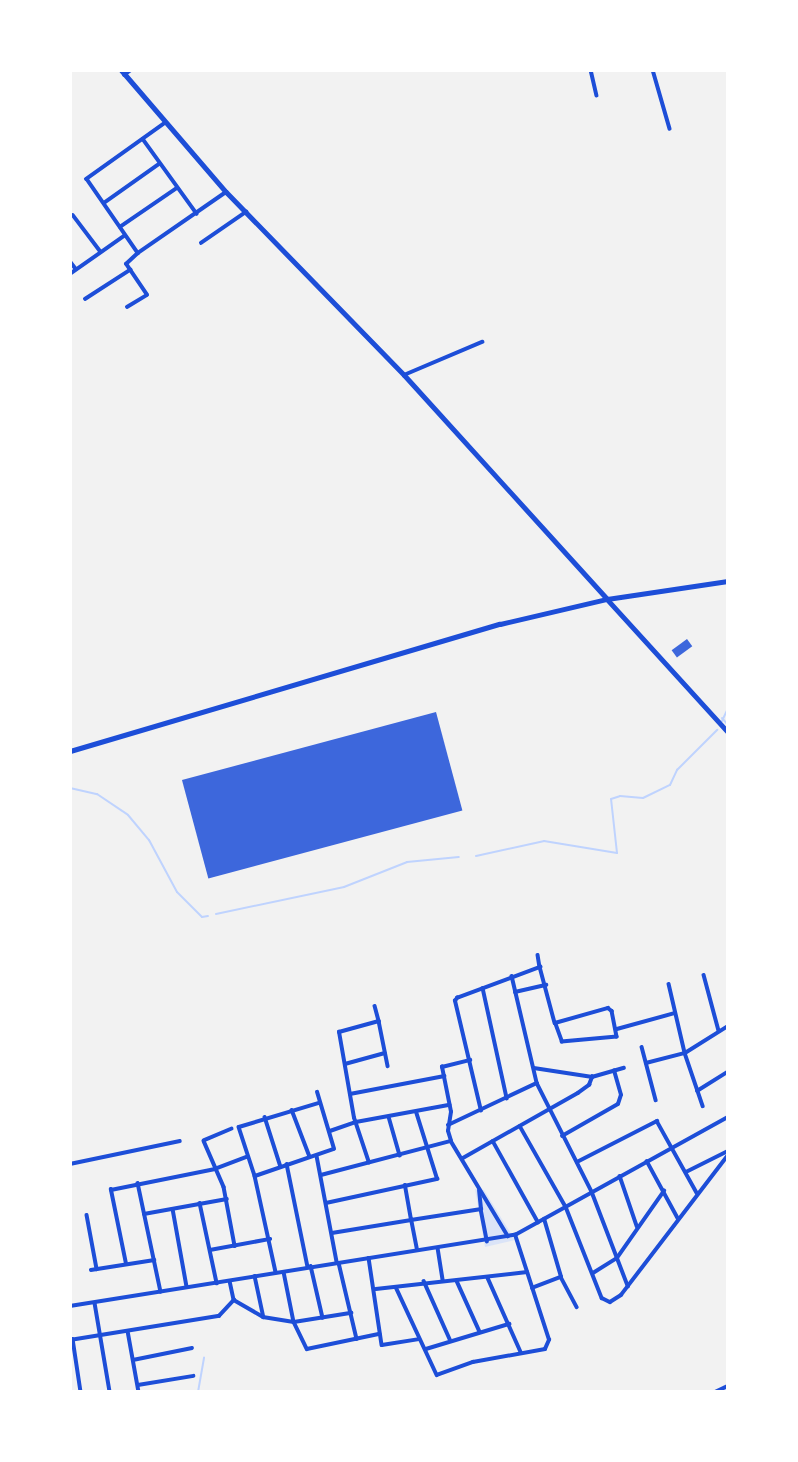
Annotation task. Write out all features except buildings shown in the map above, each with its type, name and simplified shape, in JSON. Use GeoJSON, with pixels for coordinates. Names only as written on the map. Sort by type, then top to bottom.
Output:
{"type":"FeatureCollection","features":[{"type":"Feature","properties":{"kind":"main road"},"geometry":{"type":"LineString","coordinates":[[122,72],[164,124],[226,192],[404,375],[607,599]]}},
{"type":"Feature","properties":{"kind":"main road"},"geometry":{"type":"LineString","coordinates":[[70,751],[500,624],[607,599],[728,581]]}},
{"type":"Feature","properties":{"kind":"street"},"geometry":{"type":"LineString","coordinates":[[122,72],[131,70]]}},
{"type":"Feature","properties":{"kind":"street"},"geometry":{"type":"LineString","coordinates":[[591,70],[597,95]]}},
{"type":"Feature","properties":{"kind":"street"},"geometry":{"type":"LineString","coordinates":[[653,70],[670,129]]}},
{"type":"Feature","properties":{"kind":"street"},"geometry":{"type":"LineString","coordinates":[[138,253],[87,181],[87,177],[164,124]]}},
{"type":"Feature","properties":{"kind":"street"},"geometry":{"type":"LineString","coordinates":[[143,139],[197,214]]}},
{"type":"Feature","properties":{"kind":"street"},"geometry":{"type":"LineString","coordinates":[[104,204],[159,164]]}},
{"type":"Feature","properties":{"kind":"street"},"geometry":{"type":"LineString","coordinates":[[120,227],[177,188]]}},
{"type":"Feature","properties":{"kind":"street"},"geometry":{"type":"LineString","coordinates":[[127,307],[147,295],[125,262],[226,192]]}},
{"type":"Feature","properties":{"kind":"street"},"geometry":{"type":"LineString","coordinates":[[201,243],[246,212]]}},
{"type":"Feature","properties":{"kind":"street"},"geometry":{"type":"LineString","coordinates":[[73,215],[100,252]]}},
{"type":"Feature","properties":{"kind":"street"},"geometry":{"type":"LineString","coordinates":[[70,274],[124,236]]}},
{"type":"Feature","properties":{"kind":"street"},"geometry":{"type":"LineString","coordinates":[[70,261],[76,269]]}},
{"type":"Feature","properties":{"kind":"street"},"geometry":{"type":"LineString","coordinates":[[85,299],[130,270]]}},
{"type":"Feature","properties":{"kind":"street"},"geometry":{"type":"LineString","coordinates":[[404,375],[482,342]]}},
{"type":"Feature","properties":{"kind":"street"},"geometry":{"type":"LineString","coordinates":[[607,599],[728,733]]}},
{"type":"Feature","properties":{"kind":"street"},"geometry":{"type":"LineString","coordinates":[[538,955],[559,1040],[565,1043],[614,1038],[617,1029],[612,1011],[608,1008],[555,1023]]}},
{"type":"Feature","properties":{"kind":"street"},"geometry":{"type":"LineString","coordinates":[[481,1111],[455,1001],[540,967]]}},
{"type":"Feature","properties":{"kind":"street"},"geometry":{"type":"LineString","coordinates":[[704,975],[719,1031]]}},
{"type":"Feature","properties":{"kind":"street"},"geometry":{"type":"LineString","coordinates":[[512,976],[537,1083],[592,1192],[628,1286]]}},
{"type":"Feature","properties":{"kind":"street"},"geometry":{"type":"LineString","coordinates":[[515,992],[545,985]]}},
{"type":"Feature","properties":{"kind":"street"},"geometry":{"type":"LineString","coordinates":[[668,985],[685,1053],[703,1106]]}},
{"type":"Feature","properties":{"kind":"street"},"geometry":{"type":"LineString","coordinates":[[483,988],[507,1098]]}},
{"type":"Feature","properties":{"kind":"street"},"geometry":{"type":"LineString","coordinates":[[375,1006],[388,1066]]}},
{"type":"Feature","properties":{"kind":"street"},"geometry":{"type":"LineString","coordinates":[[617,1029],[675,1013]]}},
{"type":"Feature","properties":{"kind":"street"},"geometry":{"type":"LineString","coordinates":[[369,1163],[349,1094],[339,1032],[379,1021]]}},
{"type":"Feature","properties":{"kind":"street"},"geometry":{"type":"LineString","coordinates":[[646,1063],[685,1053],[728,1026]]}},
{"type":"Feature","properties":{"kind":"street"},"geometry":{"type":"LineString","coordinates":[[642,1047],[656,1100]]}},
{"type":"Feature","properties":{"kind":"street"},"geometry":{"type":"LineString","coordinates":[[345,1063],[385,1053]]}},
{"type":"Feature","properties":{"kind":"street"},"geometry":{"type":"LineString","coordinates":[[470,1060],[443,1065],[451,1141],[508,1236]]}},
{"type":"Feature","properties":{"kind":"street"},"geometry":{"type":"LineString","coordinates":[[534,1068],[592,1077],[624,1068]]}},
{"type":"Feature","properties":{"kind":"street"},"geometry":{"type":"LineString","coordinates":[[562,1136],[618,1104],[621,1095],[614,1072]]}},
{"type":"Feature","properties":{"kind":"street"},"geometry":{"type":"LineString","coordinates":[[697,1091],[728,1072]]}},
{"type":"Feature","properties":{"kind":"street"},"geometry":{"type":"LineString","coordinates":[[349,1094],[444,1076]]}},
{"type":"Feature","properties":{"kind":"street"},"geometry":{"type":"LineString","coordinates":[[463,1158],[589,1085],[592,1077]]}},
{"type":"Feature","properties":{"kind":"street"},"geometry":{"type":"LineString","coordinates":[[448,1125],[537,1083]]}},
{"type":"Feature","properties":{"kind":"street"},"geometry":{"type":"LineString","coordinates":[[255,1176],[334,1149],[317,1092]]}},
{"type":"Feature","properties":{"kind":"street"},"geometry":{"type":"LineString","coordinates":[[235,1246],[227,1199],[205,1140],[265,1117],[320,1103]]}},
{"type":"Feature","properties":{"kind":"street"},"geometry":{"type":"LineString","coordinates":[[330,1131],[356,1122],[449,1105]]}},
{"type":"Feature","properties":{"kind":"street"},"geometry":{"type":"LineString","coordinates":[[292,1110],[310,1157]]}},
{"type":"Feature","properties":{"kind":"street"},"geometry":{"type":"LineString","coordinates":[[326,1203],[438,1177],[416,1112]]}},
{"type":"Feature","properties":{"kind":"street"},"geometry":{"type":"LineString","coordinates":[[389,1116],[401,1155]]}},
{"type":"Feature","properties":{"kind":"street"},"geometry":{"type":"LineString","coordinates":[[265,1117],[281,1167]]}},
{"type":"Feature","properties":{"kind":"street"},"geometry":{"type":"LineString","coordinates":[[70,1306],[515,1235],[728,1117]]}},
{"type":"Feature","properties":{"kind":"street"},"geometry":{"type":"LineString","coordinates":[[577,1163],[656,1121],[698,1194]]}},
{"type":"Feature","properties":{"kind":"street"},"geometry":{"type":"LineString","coordinates":[[520,1126],[566,1207],[600,1293],[608,1301],[617,1300],[728,1153]]}},
{"type":"Feature","properties":{"kind":"street"},"geometry":{"type":"LineString","coordinates":[[236,1128],[255,1176],[276,1272]]}},
{"type":"Feature","properties":{"kind":"street"},"geometry":{"type":"LineString","coordinates":[[70,1164],[180,1141]]}},
{"type":"Feature","properties":{"kind":"street"},"geometry":{"type":"LineString","coordinates":[[321,1175],[451,1141]]}},
{"type":"Feature","properties":{"kind":"street"},"geometry":{"type":"LineString","coordinates":[[493,1141],[538,1222]]}},
{"type":"Feature","properties":{"kind":"street"},"geometry":{"type":"LineString","coordinates":[[686,1172],[728,1153]]}},
{"type":"Feature","properties":{"kind":"street"},"geometry":{"type":"LineString","coordinates":[[317,1156],[338,1262],[357,1339]]}},
{"type":"Feature","properties":{"kind":"street"},"geometry":{"type":"LineString","coordinates":[[126,1264],[111,1190],[215,1169],[247,1157]]}},
{"type":"Feature","properties":{"kind":"street"},"geometry":{"type":"LineString","coordinates":[[647,1160],[678,1218]]}},
{"type":"Feature","properties":{"kind":"street"},"geometry":{"type":"LineString","coordinates":[[287,1164],[323,1318]]}},
{"type":"Feature","properties":{"kind":"street"},"geometry":{"type":"LineString","coordinates":[[620,1176],[637,1226]]}},
{"type":"Feature","properties":{"kind":"street"},"geometry":{"type":"LineString","coordinates":[[138,1183],[161,1292]]}},
{"type":"Feature","properties":{"kind":"street"},"geometry":{"type":"LineString","coordinates":[[405,1186],[417,1250]]}},
{"type":"Feature","properties":{"kind":"street"},"geometry":{"type":"LineString","coordinates":[[478,1189],[486,1241]]}},
{"type":"Feature","properties":{"kind":"street"},"geometry":{"type":"LineString","coordinates":[[593,1273],[617,1258],[664,1191]]}},
{"type":"Feature","properties":{"kind":"street"},"geometry":{"type":"LineString","coordinates":[[144,1214],[227,1199]]}},
{"type":"Feature","properties":{"kind":"street"},"geometry":{"type":"LineString","coordinates":[[200,1203],[217,1283]]}},
{"type":"Feature","properties":{"kind":"street"},"geometry":{"type":"LineString","coordinates":[[173,1209],[187,1287]]}},
{"type":"Feature","properties":{"kind":"street"},"geometry":{"type":"LineString","coordinates":[[332,1233],[481,1209]]}},
{"type":"Feature","properties":{"kind":"street"},"geometry":{"type":"LineString","coordinates":[[87,1215],[97,1269]]}},
{"type":"Feature","properties":{"kind":"street"},"geometry":{"type":"LineString","coordinates":[[544,1219],[561,1277],[577,1307]]}},
{"type":"Feature","properties":{"kind":"street"},"geometry":{"type":"LineString","coordinates":[[396,1287],[437,1375],[473,1362],[545,1349],[548,1344],[515,1235]]}},
{"type":"Feature","properties":{"kind":"street"},"geometry":{"type":"LineString","coordinates":[[211,1250],[270,1240]]}},
{"type":"Feature","properties":{"kind":"street"},"geometry":{"type":"LineString","coordinates":[[438,1248],[443,1280]]}},
{"type":"Feature","properties":{"kind":"street"},"geometry":{"type":"LineString","coordinates":[[369,1257],[376,1289],[379,1334],[384,1346],[419,1339]]}},
{"type":"Feature","properties":{"kind":"street"},"geometry":{"type":"LineString","coordinates":[[91,1270],[154,1260]]}},
{"type":"Feature","properties":{"kind":"street"},"geometry":{"type":"LineString","coordinates":[[284,1272],[294,1322],[307,1349],[379,1334]]}},
{"type":"Feature","properties":{"kind":"street"},"geometry":{"type":"LineString","coordinates":[[376,1289],[424,1281],[457,1281],[527,1272]]}},
{"type":"Feature","properties":{"kind":"street"},"geometry":{"type":"LineString","coordinates":[[256,1276],[263,1317]]}},
{"type":"Feature","properties":{"kind":"street"},"geometry":{"type":"LineString","coordinates":[[532,1288],[561,1277]]}},
{"type":"Feature","properties":{"kind":"street"},"geometry":{"type":"LineString","coordinates":[[488,1278],[521,1352]]}},
{"type":"Feature","properties":{"kind":"street"},"geometry":{"type":"LineString","coordinates":[[230,1281],[234,1300],[263,1317],[294,1322],[351,1313]]}},
{"type":"Feature","properties":{"kind":"street"},"geometry":{"type":"LineString","coordinates":[[424,1281],[450,1339]]}},
{"type":"Feature","properties":{"kind":"street"},"geometry":{"type":"LineString","coordinates":[[457,1281],[480,1332]]}},
{"type":"Feature","properties":{"kind":"street"},"geometry":{"type":"LineString","coordinates":[[81,1392],[71,1340],[219,1316],[234,1300]]}},
{"type":"Feature","properties":{"kind":"street"},"geometry":{"type":"LineString","coordinates":[[95,1303],[110,1392]]}},
{"type":"Feature","properties":{"kind":"street"},"geometry":{"type":"LineString","coordinates":[[426,1349],[450,1339],[509,1324]]}},
{"type":"Feature","properties":{"kind":"street"},"geometry":{"type":"LineString","coordinates":[[128,1331],[139,1392]]}},
{"type":"Feature","properties":{"kind":"street"},"geometry":{"type":"LineString","coordinates":[[133,1360],[192,1348]]}},
{"type":"Feature","properties":{"kind":"street"},"geometry":{"type":"LineString","coordinates":[[138,1385],[193,1376]]}},
{"type":"Feature","properties":{"kind":"street"},"geometry":{"type":"LineString","coordinates":[[715,1392],[728,1386]]}},
{"type":"Feature","properties":{"kind":"shaded area"},"geometry":{"type":"Polygon","coordinates":[[[475,1189],[484,1190],[515,1240],[485,1247],[475,1189]]]}},
{"type":"Feature","properties":{"kind":"waterway"},"geometry":{"type":"LineString","coordinates":[[722,721],[728,708]]}},
{"type":"Feature","properties":{"kind":"waterway"},"geometry":{"type":"LineString","coordinates":[[722,718],[728,725]]}},
{"type":"Feature","properties":{"kind":"waterway"},"geometry":{"type":"LineString","coordinates":[[476,856],[544,841],[617,853],[611,799],[620,796],[643,798],[670,785],[677,770],[717,730]]}},
{"type":"Feature","properties":{"kind":"waterway"},"geometry":{"type":"LineString","coordinates":[[70,788],[97,794],[128,815],[149,840],[177,892],[202,917],[208,916]]}},
{"type":"Feature","properties":{"kind":"waterway"},"geometry":{"type":"LineString","coordinates":[[216,914],[344,887],[407,862],[459,857]]}},
{"type":"Feature","properties":{"kind":"waterway"},"geometry":{"type":"LineString","coordinates":[[198,1392],[204,1358]]}}]}
